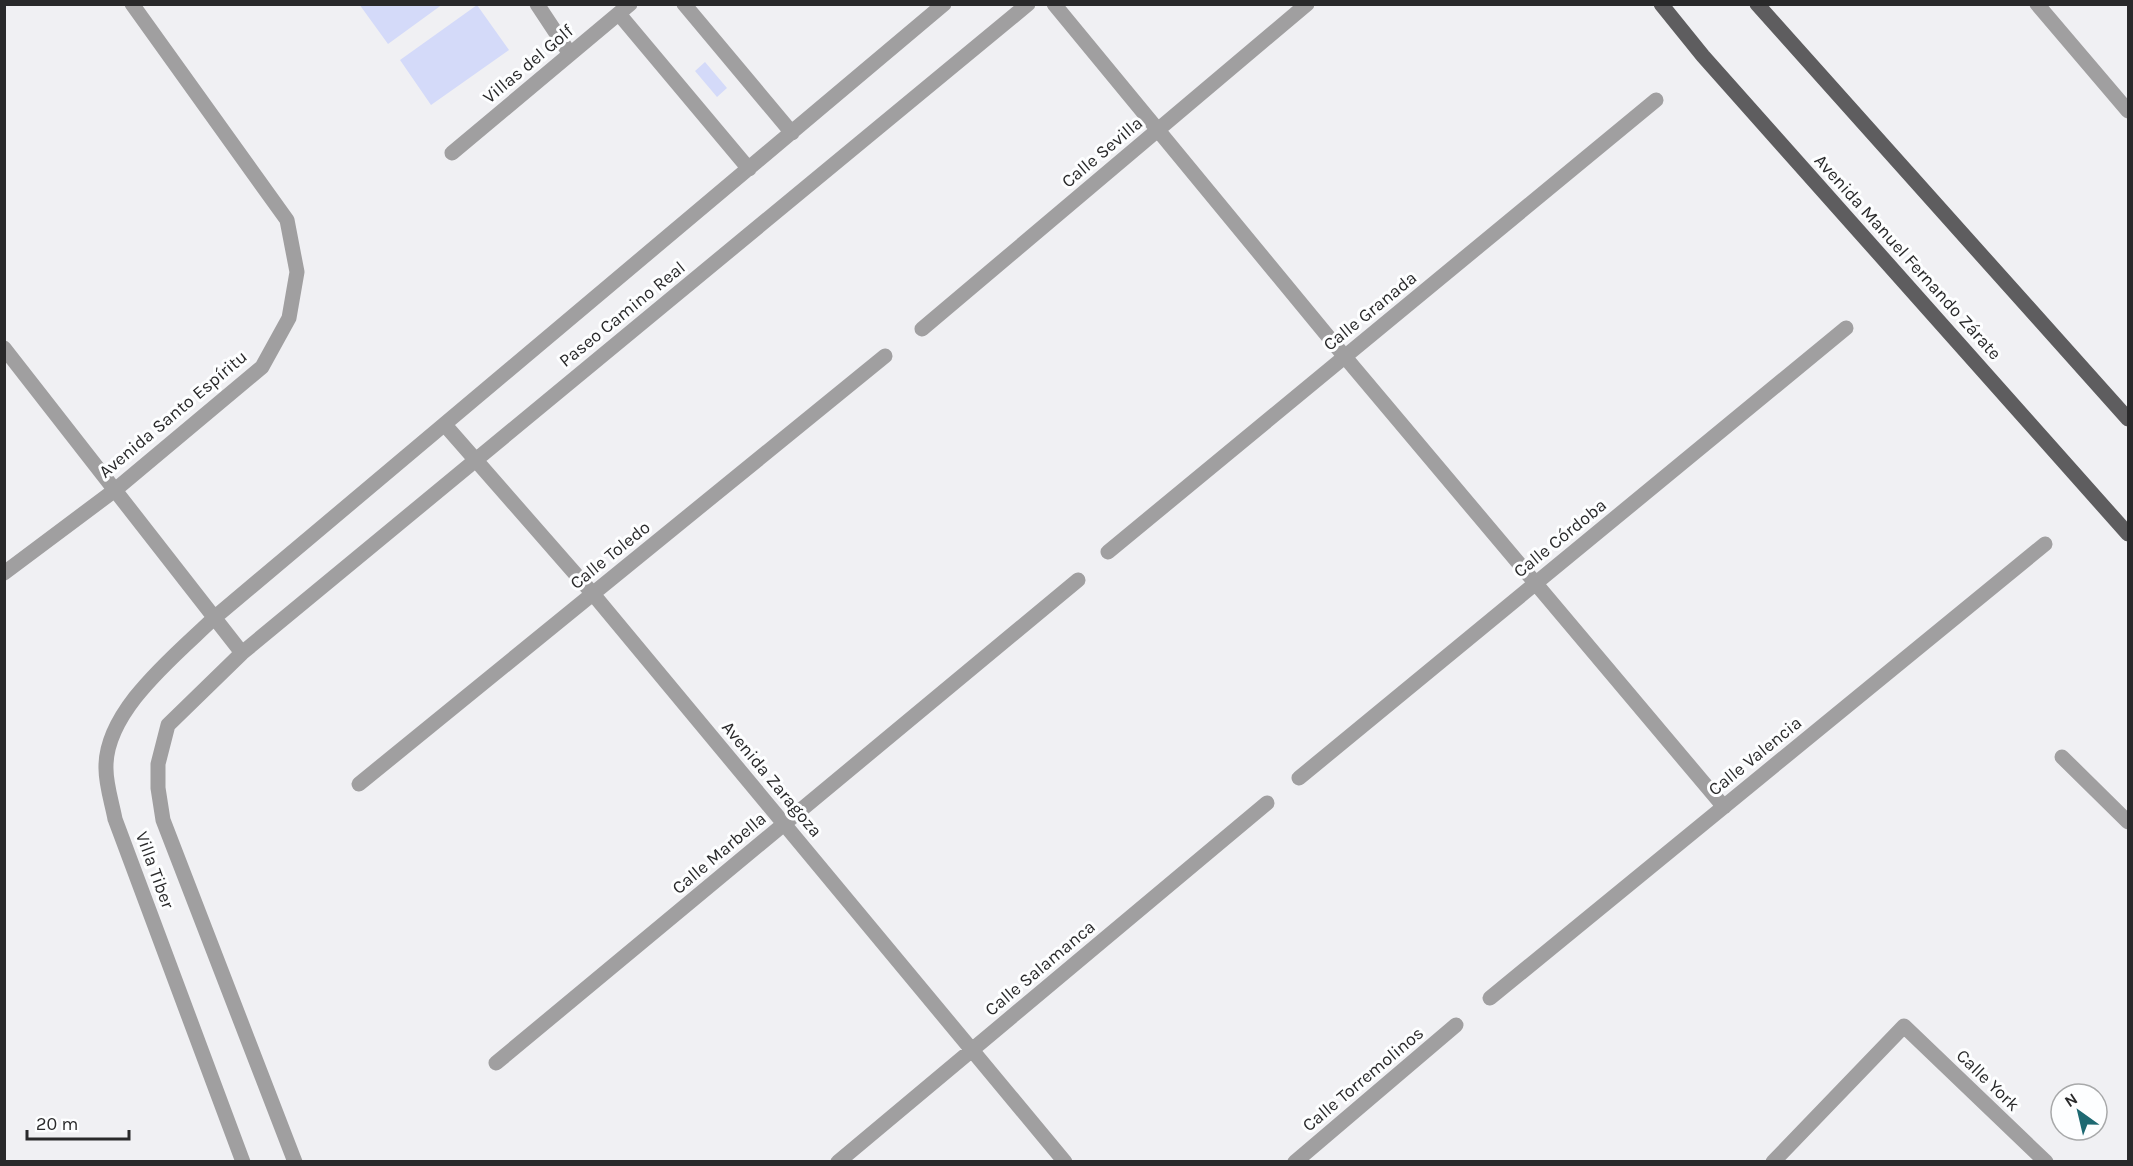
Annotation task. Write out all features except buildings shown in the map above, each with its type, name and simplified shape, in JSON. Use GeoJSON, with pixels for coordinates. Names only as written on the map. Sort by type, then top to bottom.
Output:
{"type":"FeatureCollection","features":[{"type":"Feature","properties":{"kind":"main road","name":"Avenida Manuel Fernando Zárate"},"geometry":{"type":"LineString","coordinates":[[1661,4],[1711,65],[2128,534]]}},
{"type":"Feature","properties":{"kind":"main road"},"geometry":{"type":"LineString","coordinates":[[1757,4],[2128,419]]}},
{"type":"Feature","properties":{"kind":"street","name":"Avenida Santo Espíritu"},"geometry":{"type":"LineString","coordinates":[[4,573],[115,490],[262,367],[290,318],[297,272],[287,220],[132,4]]}},
{"type":"Feature","properties":{"kind":"street"},"geometry":{"type":"LineString","coordinates":[[537,4],[570,54]]}},
{"type":"Feature","properties":{"kind":"street"},"geometry":{"type":"LineString","coordinates":[[684,4],[792,133]]}},
{"type":"Feature","properties":{"kind":"street","name":"Paseo Camino Real"},"geometry":{"type":"LineString","coordinates":[[214,618],[944,4]]}},
{"type":"Feature","properties":{"kind":"street","name":"Paseo Camino Real"},"geometry":{"type":"LineString","coordinates":[[242,653],[1028,4]]}},
{"type":"Feature","properties":{"kind":"street"},"geometry":{"type":"LineString","coordinates":[[1054,4],[1345,357],[1724,807]]}},
{"type":"Feature","properties":{"kind":"street","name":"Calle Sevilla"},"geometry":{"type":"LineString","coordinates":[[922,329],[1307,4]]}},
{"type":"Feature","properties":{"kind":"street"},"geometry":{"type":"LineString","coordinates":[[2037,4],[2128,111]]}},
{"type":"Feature","properties":{"kind":"street"},"geometry":{"type":"LineString","coordinates":[[624,9],[749,169]]}},
{"type":"Feature","properties":{"kind":"street","name":"Villas del Golf"},"geometry":{"type":"LineString","coordinates":[[452,153],[624,9]]}},
{"type":"Feature","properties":{"kind":"street","name":"Calle Granada"},"geometry":{"type":"LineString","coordinates":[[1108,552],[1656,100]]}},
{"type":"Feature","properties":{"kind":"street","name":"Calle Córdoba"},"geometry":{"type":"LineString","coordinates":[[1299,778],[1846,328]]}},
{"type":"Feature","properties":{"kind":"street"},"geometry":{"type":"LineString","coordinates":[[4,348],[242,653]]}},
{"type":"Feature","properties":{"kind":"street","name":"Calle Toledo"},"geometry":{"type":"LineString","coordinates":[[359,784],[885,356]]}},
{"type":"Feature","properties":{"kind":"street","name":"Avenida Zaragoza"},"geometry":{"type":"LineString","coordinates":[[445,425],[593,594],[1065,1161]]}},
{"type":"Feature","properties":{"kind":"street","name":"Calle Valencia"},"geometry":{"type":"LineString","coordinates":[[1490,998],[2045,544]]}},
{"type":"Feature","properties":{"kind":"street","name":"Calle Marbella"},"geometry":{"type":"LineString","coordinates":[[496,1063],[1078,580]]}},
{"type":"Feature","properties":{"kind":"street","name":"Villa Tiber"},"geometry":{"type":"LineString","coordinates":[[214,618],[155,676],[128,708],[109,741],[106,769],[115,819],[243,1161]]}},
{"type":"Feature","properties":{"kind":"street","name":"Villa Tiber"},"geometry":{"type":"LineString","coordinates":[[242,653],[168,725],[158,764],[158,788],[163,820],[295,1161]]}},
{"type":"Feature","properties":{"kind":"street"},"geometry":{"type":"LineString","coordinates":[[2062,757],[2128,822]]}},
{"type":"Feature","properties":{"kind":"street","name":"Calle Salamanca"},"geometry":{"type":"LineString","coordinates":[[838,1161],[1268,803]]}},
{"type":"Feature","properties":{"kind":"street","name":"Calle Torremolinos"},"geometry":{"type":"LineString","coordinates":[[1295,1161],[1456,1025]]}},
{"type":"Feature","properties":{"kind":"street","name":"Calle York"},"geometry":{"type":"LineString","coordinates":[[1773,1161],[1904,1026],[2046,1161]]}}]}
